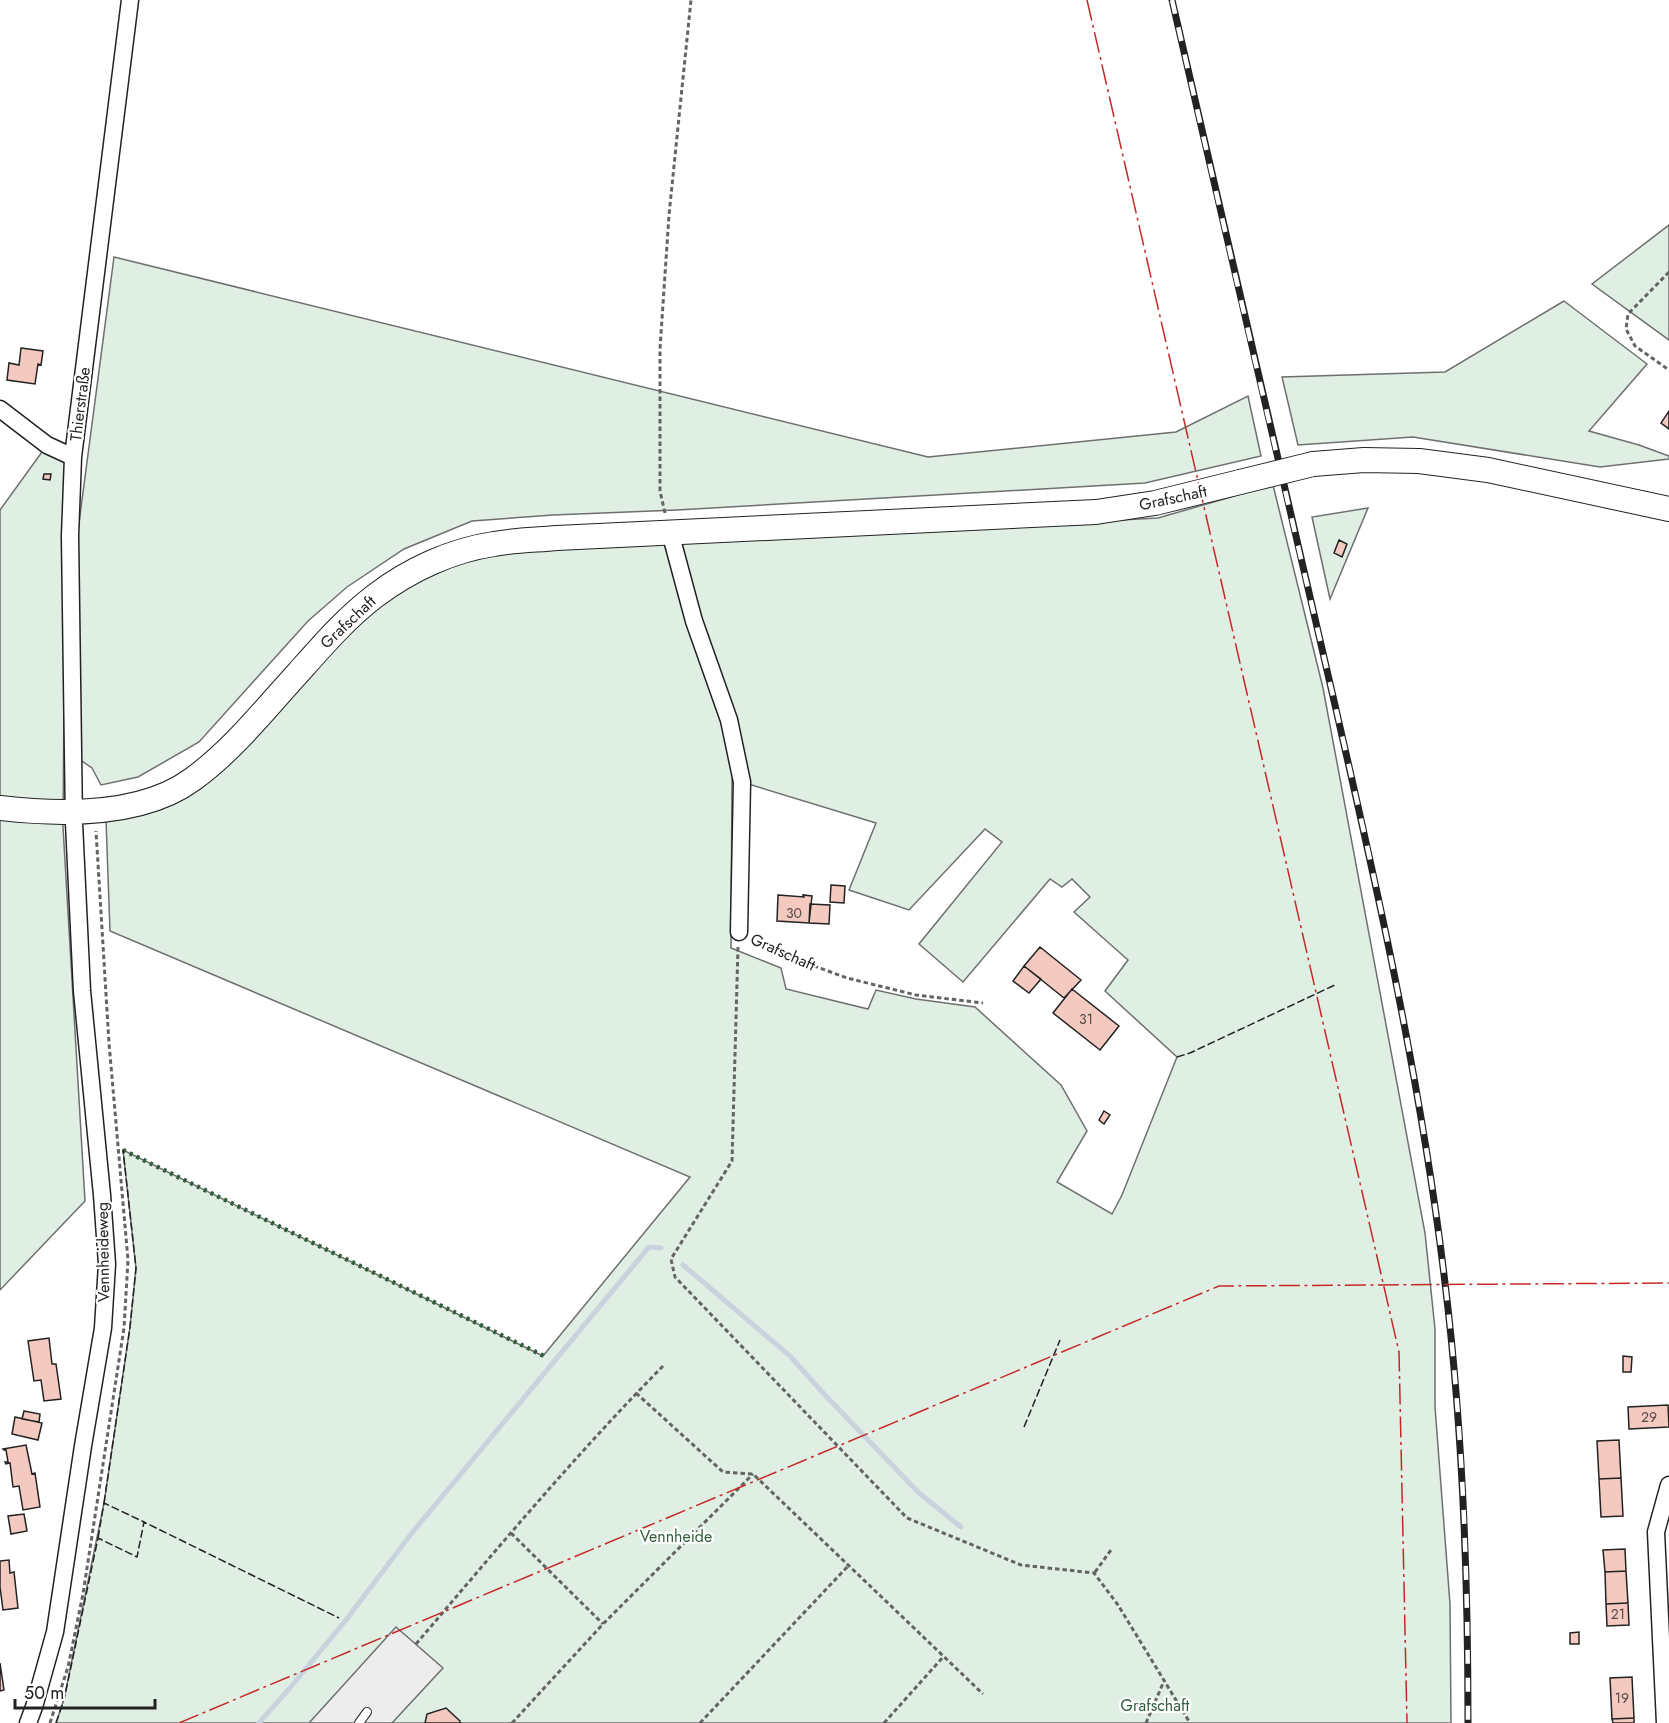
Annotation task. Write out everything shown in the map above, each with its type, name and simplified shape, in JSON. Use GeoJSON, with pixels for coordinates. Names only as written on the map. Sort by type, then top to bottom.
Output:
{"type":"FeatureCollection","features":[{"type":"Feature","properties":{"kind":"street","name":"Thierstraße"},"geometry":{"type":"LineString","coordinates":[[74,811],[70,536],[74,457],[130,0]]}},
{"type":"Feature","properties":{"kind":"street"},"geometry":{"type":"LineString","coordinates":[[0,409],[47,445],[74,457]]}},
{"type":"Feature","properties":{"kind":"street","name":"Grafschaft"},"geometry":{"type":"LineString","coordinates":[[0,808],[94,810],[135,805],[164,796],[192,780],[220,757],[335,631],[375,596],[418,569],[453,554],[493,544],[670,532],[1096,512],[1155,503],[1313,464],[1364,460],[1419,461],[1488,470],[1669,509]]}},
{"type":"Feature","properties":{"kind":"street","name":"Grafschaft"},"geometry":{"type":"LineString","coordinates":[[670,532],[694,621],[729,720],[742,782],[739,932]]}},
{"type":"Feature","properties":{"kind":"street","name":"Vennheideweg"},"geometry":{"type":"LineString","coordinates":[[28,1723],[55,1632],[103,1328],[107,1264],[82,991],[74,811]]}},
{"type":"Feature","properties":{"kind":"street"},"geometry":{"type":"LineString","coordinates":[[1665,1723],[1664,1639],[1656,1533],[1669,1485]]}},
{"type":"Feature","properties":{"kind":"lane"},"geometry":{"type":"LineString","coordinates":[[359,1723],[367,1712]]}},
{"type":"Feature","properties":{"kind":"path"},"geometry":{"type":"LineString","coordinates":[[660,496],[660,349],[669,215],[691,0]]}},
{"type":"Feature","properties":{"kind":"path"},"geometry":{"type":"LineString","coordinates":[[1669,272],[1629,314],[1626,329],[1635,346],[1669,370]]}},
{"type":"Feature","properties":{"kind":"path"},"geometry":{"type":"LineString","coordinates":[[739,932],[732,1161],[671,1259],[675,1277],[907,1518],[1021,1565],[1094,1573],[1118,1605],[1190,1723]]}},
{"type":"Feature","properties":{"kind":"path","name":"Grafschaft"},"geometry":{"type":"LineString","coordinates":[[739,932],[776,952],[847,978],[916,995],[983,1003]]}},
{"type":"Feature","properties":{"kind":"path"},"geometry":{"type":"LineString","coordinates":[[416,1644],[511,1533],[636,1393],[665,1364]]}},
{"type":"Feature","properties":{"kind":"path"},"geometry":{"type":"LineString","coordinates":[[636,1393],[723,1472],[753,1474],[983,1694]]}},
{"type":"Feature","properties":{"kind":"path"},"geometry":{"type":"LineString","coordinates":[[512,1723],[603,1624],[753,1474]]}},
{"type":"Feature","properties":{"kind":"path"},"geometry":{"type":"LineString","coordinates":[[511,1533],[603,1624]]}},
{"type":"Feature","properties":{"kind":"path"},"geometry":{"type":"LineString","coordinates":[[1094,1573],[1111,1550]]}},
{"type":"Feature","properties":{"kind":"path"},"geometry":{"type":"LineString","coordinates":[[699,1723],[849,1565]]}},
{"type":"Feature","properties":{"kind":"path"},"geometry":{"type":"LineString","coordinates":[[884,1723],[944,1656]]}},
{"type":"Feature","properties":{"kind":"path"},"geometry":{"type":"LineString","coordinates":[[1146,1723],[1164,1681]]}},
{"type":"Feature","properties":{"kind":"green space"},"geometry":{"type":"Polygon","coordinates":[[[1669,225],[1669,340],[1592,284],[1669,225]]]}},
{"type":"Feature","properties":{"kind":"green space"},"geometry":{"type":"Polygon","coordinates":[[[114,257],[928,457],[1176,432],[1248,396],[1261,456],[1145,483],[472,521],[404,549],[347,587],[308,621],[199,742],[138,777],[101,785],[92,768],[79,759],[77,538],[114,257]]]}},
{"type":"Feature","properties":{"kind":"green space"},"geometry":{"type":"Polygon","coordinates":[[[1564,301],[1647,364],[1589,431],[1639,445],[1669,456],[1669,459],[1600,467],[1413,437],[1298,445],[1282,377],[1445,372],[1564,301]]]}},
{"type":"Feature","properties":{"kind":"green space"},"geometry":{"type":"Polygon","coordinates":[[[47,445],[66,454],[63,827],[85,1201],[0,1290],[0,510],[47,445]]]}},
{"type":"Feature","properties":{"kind":"green space","name":"Vennheide"},"geometry":{"type":"Polygon","coordinates":[[[1273,485],[1323,688],[1425,1233],[1435,1329],[1435,1407],[1450,1604],[1451,1723],[56,1723],[64,1699],[104,1503],[130,1327],[136,1268],[123,1150],[543,1356],[690,1177],[110,931],[106,820],[162,809],[198,789],[378,603],[423,576],[491,553],[1158,518],[1273,485]],[[732,779],[731,948],[781,968],[786,989],[868,1009],[876,990],[916,999],[975,1007],[1061,1085],[1087,1131],[1057,1182],[1112,1214],[1122,1195],[1177,1057],[1105,991],[1128,960],[1074,912],[1090,897],[1072,879],[1062,887],[1050,879],[963,982],[919,944],[1002,842],[985,829],[909,910],[849,890],[876,823],[732,779]]]}},
{"type":"Feature","properties":{"kind":"green space"},"geometry":{"type":"Polygon","coordinates":[[[1368,508],[1330,599],[1312,517],[1368,508]]]}},
{"type":"Feature","properties":{"kind":"shaded area"},"geometry":{"type":"Polygon","coordinates":[[[396,1627],[443,1668],[392,1723],[309,1723],[396,1627]]]}},
{"type":"Feature","properties":{"kind":"building"},"geometry":{"type":"Polygon","coordinates":[[[21,348],[43,351],[35,384],[7,380],[9,363],[19,365],[21,348]]]}},
{"type":"Feature","properties":{"kind":"building"},"geometry":{"type":"Polygon","coordinates":[[[1669,411],[1669,429],[1661,423],[1669,411]]]}},
{"type":"Feature","properties":{"kind":"building"},"geometry":{"type":"Polygon","coordinates":[[[44,474],[51,474],[50,480],[43,479],[44,474]]]}},
{"type":"Feature","properties":{"kind":"building"},"geometry":{"type":"Polygon","coordinates":[[[1339,540],[1347,544],[1342,557],[1334,553],[1339,540]]]}},
{"type":"Feature","properties":{"kind":"building"},"geometry":{"type":"Polygon","coordinates":[[[831,885],[845,886],[844,903],[830,902],[831,885]]]}},
{"type":"Feature","properties":{"kind":"building"},"geometry":{"type":"Polygon","coordinates":[[[778,895],[812,896],[809,923],[777,921],[778,895]]]}},
{"type":"Feature","properties":{"kind":"building"},"geometry":{"type":"Polygon","coordinates":[[[810,904],[830,905],[829,924],[809,923],[810,904]]]}},
{"type":"Feature","properties":{"kind":"building"},"geometry":{"type":"Polygon","coordinates":[[[1040,947],[1081,980],[1064,998],[1024,966],[1040,947]]]}},
{"type":"Feature","properties":{"kind":"building"},"geometry":{"type":"Polygon","coordinates":[[[1024,966],[1041,979],[1029,993],[1013,981],[1024,966]]]}},
{"type":"Feature","properties":{"kind":"building"},"geometry":{"type":"Polygon","coordinates":[[[1072,989],[1119,1026],[1100,1050],[1053,1013],[1072,989]]]}},
{"type":"Feature","properties":{"kind":"building"},"geometry":{"type":"Polygon","coordinates":[[[1104,1111],[1110,1115],[1104,1124],[1099,1120],[1104,1111]]]}},
{"type":"Feature","properties":{"kind":"building"},"geometry":{"type":"Polygon","coordinates":[[[49,1338],[52,1364],[56,1364],[61,1399],[44,1401],[41,1380],[34,1381],[28,1341],[49,1338]]]}},
{"type":"Feature","properties":{"kind":"building"},"geometry":{"type":"Polygon","coordinates":[[[1623,1356],[1632,1357],[1631,1372],[1623,1372],[1623,1356]]]}},
{"type":"Feature","properties":{"kind":"building"},"geometry":{"type":"Polygon","coordinates":[[[1668,1405],[1669,1427],[1629,1429],[1628,1407],[1668,1405]]]}},
{"type":"Feature","properties":{"kind":"building"},"geometry":{"type":"Polygon","coordinates":[[[24,1411],[40,1414],[39,1422],[22,1419],[24,1411]]]}},
{"type":"Feature","properties":{"kind":"building"},"geometry":{"type":"Polygon","coordinates":[[[15,1417],[42,1423],[38,1440],[12,1434],[15,1417]]]}},
{"type":"Feature","properties":{"kind":"building"},"geometry":{"type":"Polygon","coordinates":[[[1619,1440],[1621,1478],[1599,1479],[1597,1441],[1619,1440]]]}},
{"type":"Feature","properties":{"kind":"building"},"geometry":{"type":"Polygon","coordinates":[[[26,1445],[32,1474],[35,1473],[40,1507],[23,1510],[19,1486],[13,1487],[10,1463],[5,1462],[8,1462],[6,1450],[3,1449],[26,1445]]]}},
{"type":"Feature","properties":{"kind":"building"},"geometry":{"type":"Polygon","coordinates":[[[1621,1478],[1623,1516],[1601,1517],[1599,1479],[1621,1478]]]}},
{"type":"Feature","properties":{"kind":"building"},"geometry":{"type":"Polygon","coordinates":[[[24,1514],[27,1531],[11,1534],[8,1516],[24,1514]]]}},
{"type":"Feature","properties":{"kind":"building"},"geometry":{"type":"Polygon","coordinates":[[[1625,1549],[1626,1571],[1605,1572],[1603,1550],[1625,1549]]]}},
{"type":"Feature","properties":{"kind":"building"},"geometry":{"type":"Polygon","coordinates":[[[9,1560],[10,1573],[14,1572],[18,1608],[3,1610],[0,1561],[9,1560]]]}},
{"type":"Feature","properties":{"kind":"building"},"geometry":{"type":"Polygon","coordinates":[[[1626,1571],[1628,1603],[1606,1604],[1605,1572],[1626,1571]]]}},
{"type":"Feature","properties":{"kind":"building"},"geometry":{"type":"Polygon","coordinates":[[[1628,1603],[1629,1625],[1607,1626],[1606,1604],[1628,1603]]]}},
{"type":"Feature","properties":{"kind":"building"},"geometry":{"type":"Polygon","coordinates":[[[1579,1632],[1579,1644],[1570,1644],[1570,1633],[1579,1632]]]}},
{"type":"Feature","properties":{"kind":"building"},"geometry":{"type":"Polygon","coordinates":[[[0,1663],[4,1690],[0,1691],[0,1663]]]}},
{"type":"Feature","properties":{"kind":"building"},"geometry":{"type":"Polygon","coordinates":[[[1632,1677],[1634,1718],[1612,1719],[1610,1678],[1632,1677]]]}},
{"type":"Feature","properties":{"kind":"building"},"geometry":{"type":"Polygon","coordinates":[[[446,1708],[460,1723],[425,1723],[427,1714],[446,1708]]]}},
{"type":"Feature","properties":{"kind":"building"},"geometry":{"type":"Polygon","coordinates":[[[1634,1718],[1634,1723],[1613,1723],[1612,1719],[1634,1718]]]}},
{"type":"Feature","properties":{"kind":"waterway"},"geometry":{"type":"LineString","coordinates":[[259,1723],[346,1620],[411,1534],[649,1247],[661,1248]]}},
{"type":"Feature","properties":{"kind":"waterway"},"geometry":{"type":"LineString","coordinates":[[683,1265],[790,1356],[919,1493],[961,1527]]}},
{"type":"Feature","properties":{"kind":"railway"},"geometry":{"type":"LineString","coordinates":[[1172,0],[1354,790],[1390,954],[1421,1118],[1445,1283],[1456,1393],[1465,1558],[1468,1723]]}},
{"type":"Feature","properties":{"kind":"hedge"},"geometry":{"type":"LineString","coordinates":[[123,1150],[544,1356]]}},
{"type":"Feature","properties":{"kind":"fence"},"geometry":{"type":"LineString","coordinates":[[1177,1057],[1337,984]]}},
{"type":"Feature","properties":{"kind":"fence"},"geometry":{"type":"LineString","coordinates":[[104,1503],[130,1327],[136,1268],[123,1150]]}},
{"type":"Feature","properties":{"kind":"fence"},"geometry":{"type":"LineString","coordinates":[[1024,1427],[1060,1340]]}},
{"type":"Feature","properties":{"kind":"fence"},"geometry":{"type":"LineString","coordinates":[[98,1538],[104,1503],[144,1522]]}},
{"type":"Feature","properties":{"kind":"fence"},"geometry":{"type":"LineString","coordinates":[[56,1723],[64,1700],[98,1538],[137,1557],[144,1522],[339,1618]]}},
{"type":"Feature","properties":{"kind":"power"},"geometry":{"type":"LineString","coordinates":[[1087,0],[1399,1352],[1407,1723]]}},
{"type":"Feature","properties":{"kind":"power"},"geometry":{"type":"LineString","coordinates":[[179,1723],[1219,1286],[1669,1283]]}}]}
